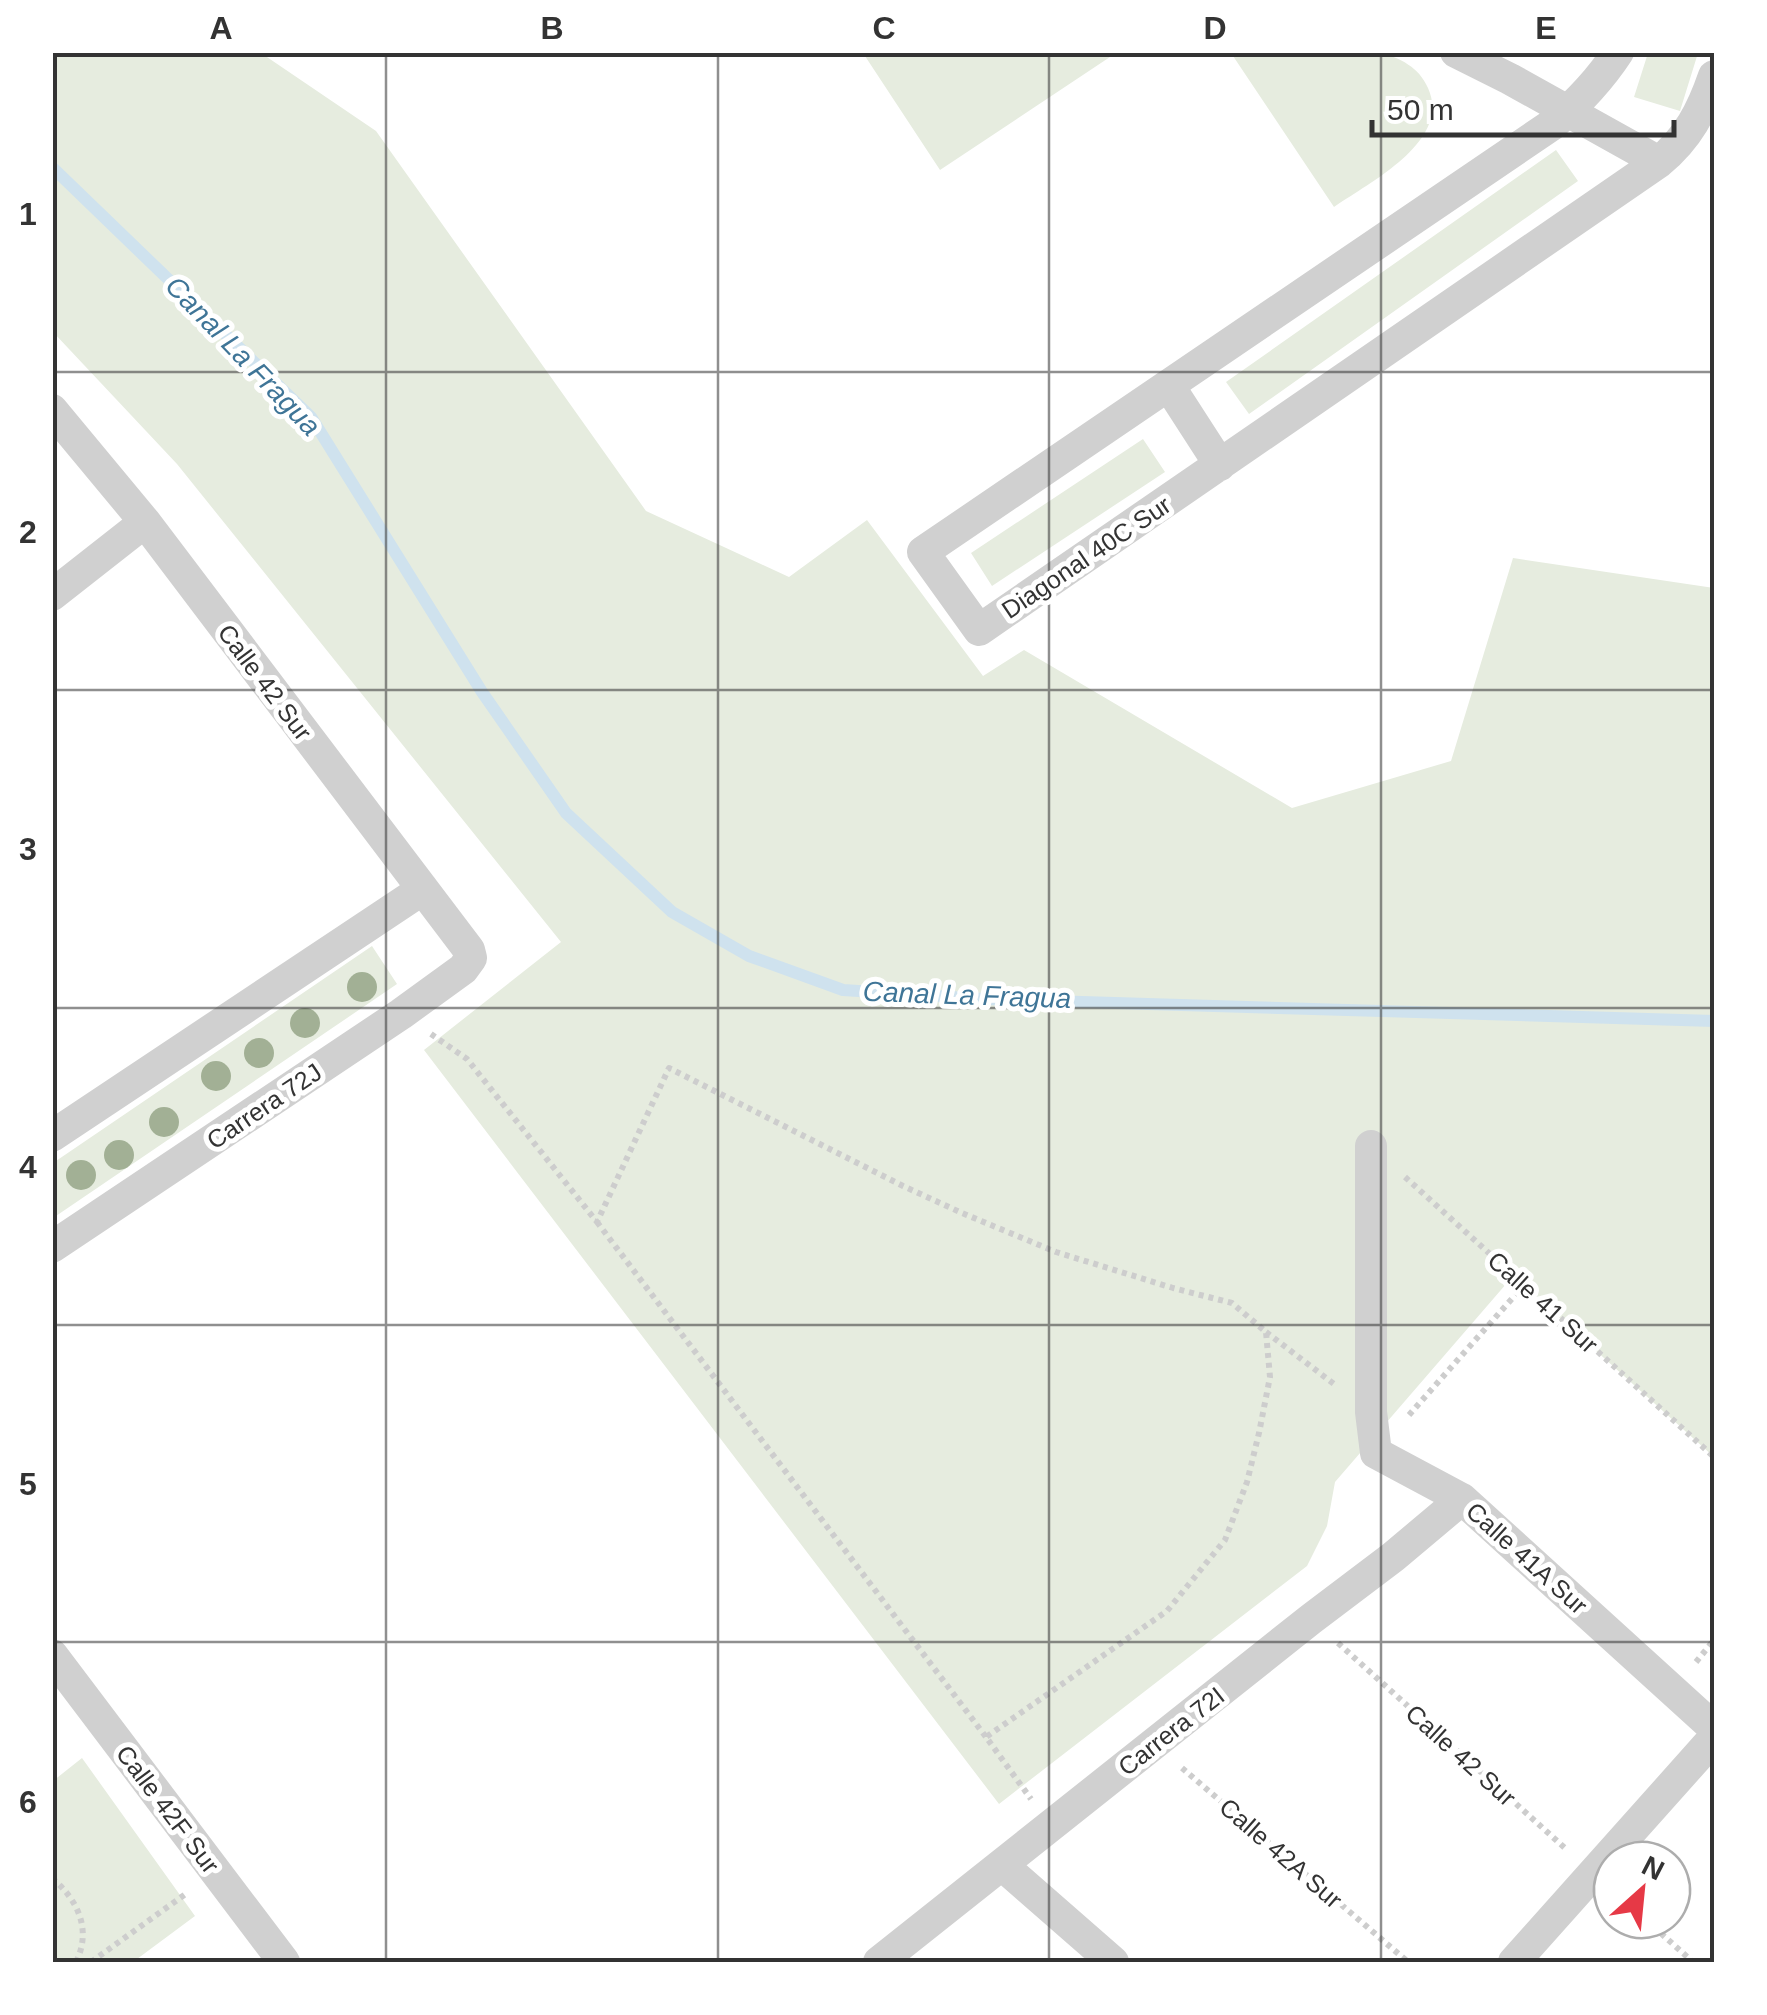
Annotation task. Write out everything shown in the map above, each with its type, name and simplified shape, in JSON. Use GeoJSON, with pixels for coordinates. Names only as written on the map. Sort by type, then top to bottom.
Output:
{"type":"FeatureCollection","features":[{"type":"Feature","properties":{"kind":"street"},"geometry":{"type":"LineString","coordinates":[[1456,52],[1659,162]]}},
{"type":"Feature","properties":{"kind":"street","name":"Diagonal 40C Sur"},"geometry":{"type":"LineString","coordinates":[[1618,52],[1601,78],[1568,111],[1500,162],[923,552],[979,630],[1659,162],[1693,126],[1714,76]]}},
{"type":"Feature","properties":{"kind":"street"},"geometry":{"type":"LineString","coordinates":[[1169,386],[1220,465]]}},
{"type":"Feature","properties":{"kind":"street","name":"Calle 42 Sur"},"geometry":{"type":"LineString","coordinates":[[52,410],[145,522],[471,958]]}},
{"type":"Feature","properties":{"kind":"street"},"geometry":{"type":"LineString","coordinates":[[52,595],[145,522]]}},
{"type":"Feature","properties":{"kind":"street"},"geometry":{"type":"LineString","coordinates":[[52,1136],[423,890]]}},
{"type":"Feature","properties":{"kind":"street","name":"Carrera 72J"},"geometry":{"type":"LineString","coordinates":[[52,1247],[401,1014],[463,969],[471,958]]}},
{"type":"Feature","properties":{"kind":"street"},"geometry":{"type":"LineString","coordinates":[[1371,1146],[1371,1412],[1376,1453]]}},
{"type":"Feature","properties":{"kind":"street","name":"Calle 41A Sur"},"geometry":{"type":"LineString","coordinates":[[1376,1453],[1462,1499],[1714,1728]]}},
{"type":"Feature","properties":{"kind":"street","name":"Carrera 72I"},"geometry":{"type":"LineString","coordinates":[[879,1962],[1462,1499]]}},
{"type":"Feature","properties":{"kind":"street","name":"Calle 42F Sur"},"geometry":{"type":"LineString","coordinates":[[52,1655],[284,1962]]}},
{"type":"Feature","properties":{"kind":"street"},"geometry":{"type":"LineString","coordinates":[[1624,1840],[1714,1738]]}},
{"type":"Feature","properties":{"kind":"street"},"geometry":{"type":"LineString","coordinates":[[1002,1865],[1113,1962]]}},
{"type":"Feature","properties":{"kind":"street"},"geometry":{"type":"LineString","coordinates":[[1514,1962],[1592,1876]]}},
{"type":"Feature","properties":{"kind":"path"},"geometry":{"type":"LineString","coordinates":[[401,1014],[467,1059],[597,1222],[1050,1826]]}},
{"type":"Feature","properties":{"kind":"path"},"geometry":{"type":"LineString","coordinates":[[597,1222],[670,1068],[962,1213],[1056,1252],[1232,1302],[1371,1412]]}},
{"type":"Feature","properties":{"kind":"path","name":"Calle 41 Sur"},"geometry":{"type":"LineString","coordinates":[[1371,1146],[1714,1457]]}},
{"type":"Feature","properties":{"kind":"path"},"geometry":{"type":"LineString","coordinates":[[1376,1453],[1524,1285]]}},
{"type":"Feature","properties":{"kind":"path"},"geometry":{"type":"LineString","coordinates":[[986,1738],[1167,1611],[1225,1540],[1247,1482],[1270,1377],[1266,1332]]}},
{"type":"Feature","properties":{"kind":"path","name":"Calle 42 Sur"},"geometry":{"type":"LineString","coordinates":[[1310,1619],[1592,1872]]}},
{"type":"Feature","properties":{"kind":"path","name":"Calle 42A Sur"},"geometry":{"type":"LineString","coordinates":[[1154,1744],[1408,1962]]}},
{"type":"Feature","properties":{"kind":"path"},"geometry":{"type":"LineString","coordinates":[[52,1878],[68,1891],[79,1910],[84,1932],[76,1962]]}},
{"type":"Feature","properties":{"kind":"path"},"geometry":{"type":"LineString","coordinates":[[90,1962],[188,1891]]}},
{"type":"Feature","properties":{"kind":"path"},"geometry":{"type":"LineString","coordinates":[[1668,1940],[1693,1962]]}},
{"type":"Feature","properties":{"kind":"shaded area"},"geometry":{"type":"Polygon","coordinates":[[[1379,52],[1408,64],[1420,74],[1432,107],[1428,125],[1404,158],[1334,207],[1231,53],[1379,52]]]}},
{"type":"Feature","properties":{"kind":"shaded area"},"geometry":{"type":"Polygon","coordinates":[[[53,53],[261,53],[376,131],[646,511],[789,577],[867,520],[983,676],[1024,650],[1292,808],[1451,761],[1513,558],[1714,588],[1714,1457],[1513,1276],[1335,1482],[1327,1526],[1307,1566],[999,1804],[424,1050],[561,942],[177,464],[53,332],[53,53]]]}},
{"type":"Feature","properties":{"kind":"shaded area"},"geometry":{"type":"Polygon","coordinates":[[[863,53],[1116,53],[940,170],[863,53]]]}},
{"type":"Feature","properties":{"kind":"shaded area"},"geometry":{"type":"Polygon","coordinates":[[[1648,53],[1698,53],[1680,111],[1634,97],[1648,53]]]}},
{"type":"Feature","properties":{"kind":"shaded area"},"geometry":{"type":"Polygon","coordinates":[[[1556,150],[1578,181],[1249,414],[1226,382],[1556,150]]]}},
{"type":"Feature","properties":{"kind":"shaded area"},"geometry":{"type":"Polygon","coordinates":[[[1143,439],[1165,472],[992,586],[971,553],[1143,439]]]}},
{"type":"Feature","properties":{"kind":"shaded area"},"geometry":{"type":"Polygon","coordinates":[[[372,946],[397,984],[53,1218],[53,1163],[372,946]]]}},
{"type":"Feature","properties":{"kind":"shaded area"},"geometry":{"type":"Polygon","coordinates":[[[82,1758],[195,1916],[133,1962],[53,1962],[53,1781],[82,1758]]]}},
{"type":"Feature","properties":{"kind":"waterway","name":"Canal La Fragua"},"geometry":{"type":"LineString","coordinates":[[52,167],[311,417],[482,692],[566,813],[672,912],[749,956],[843,990],[983,999],[1714,1021]]}}]}
